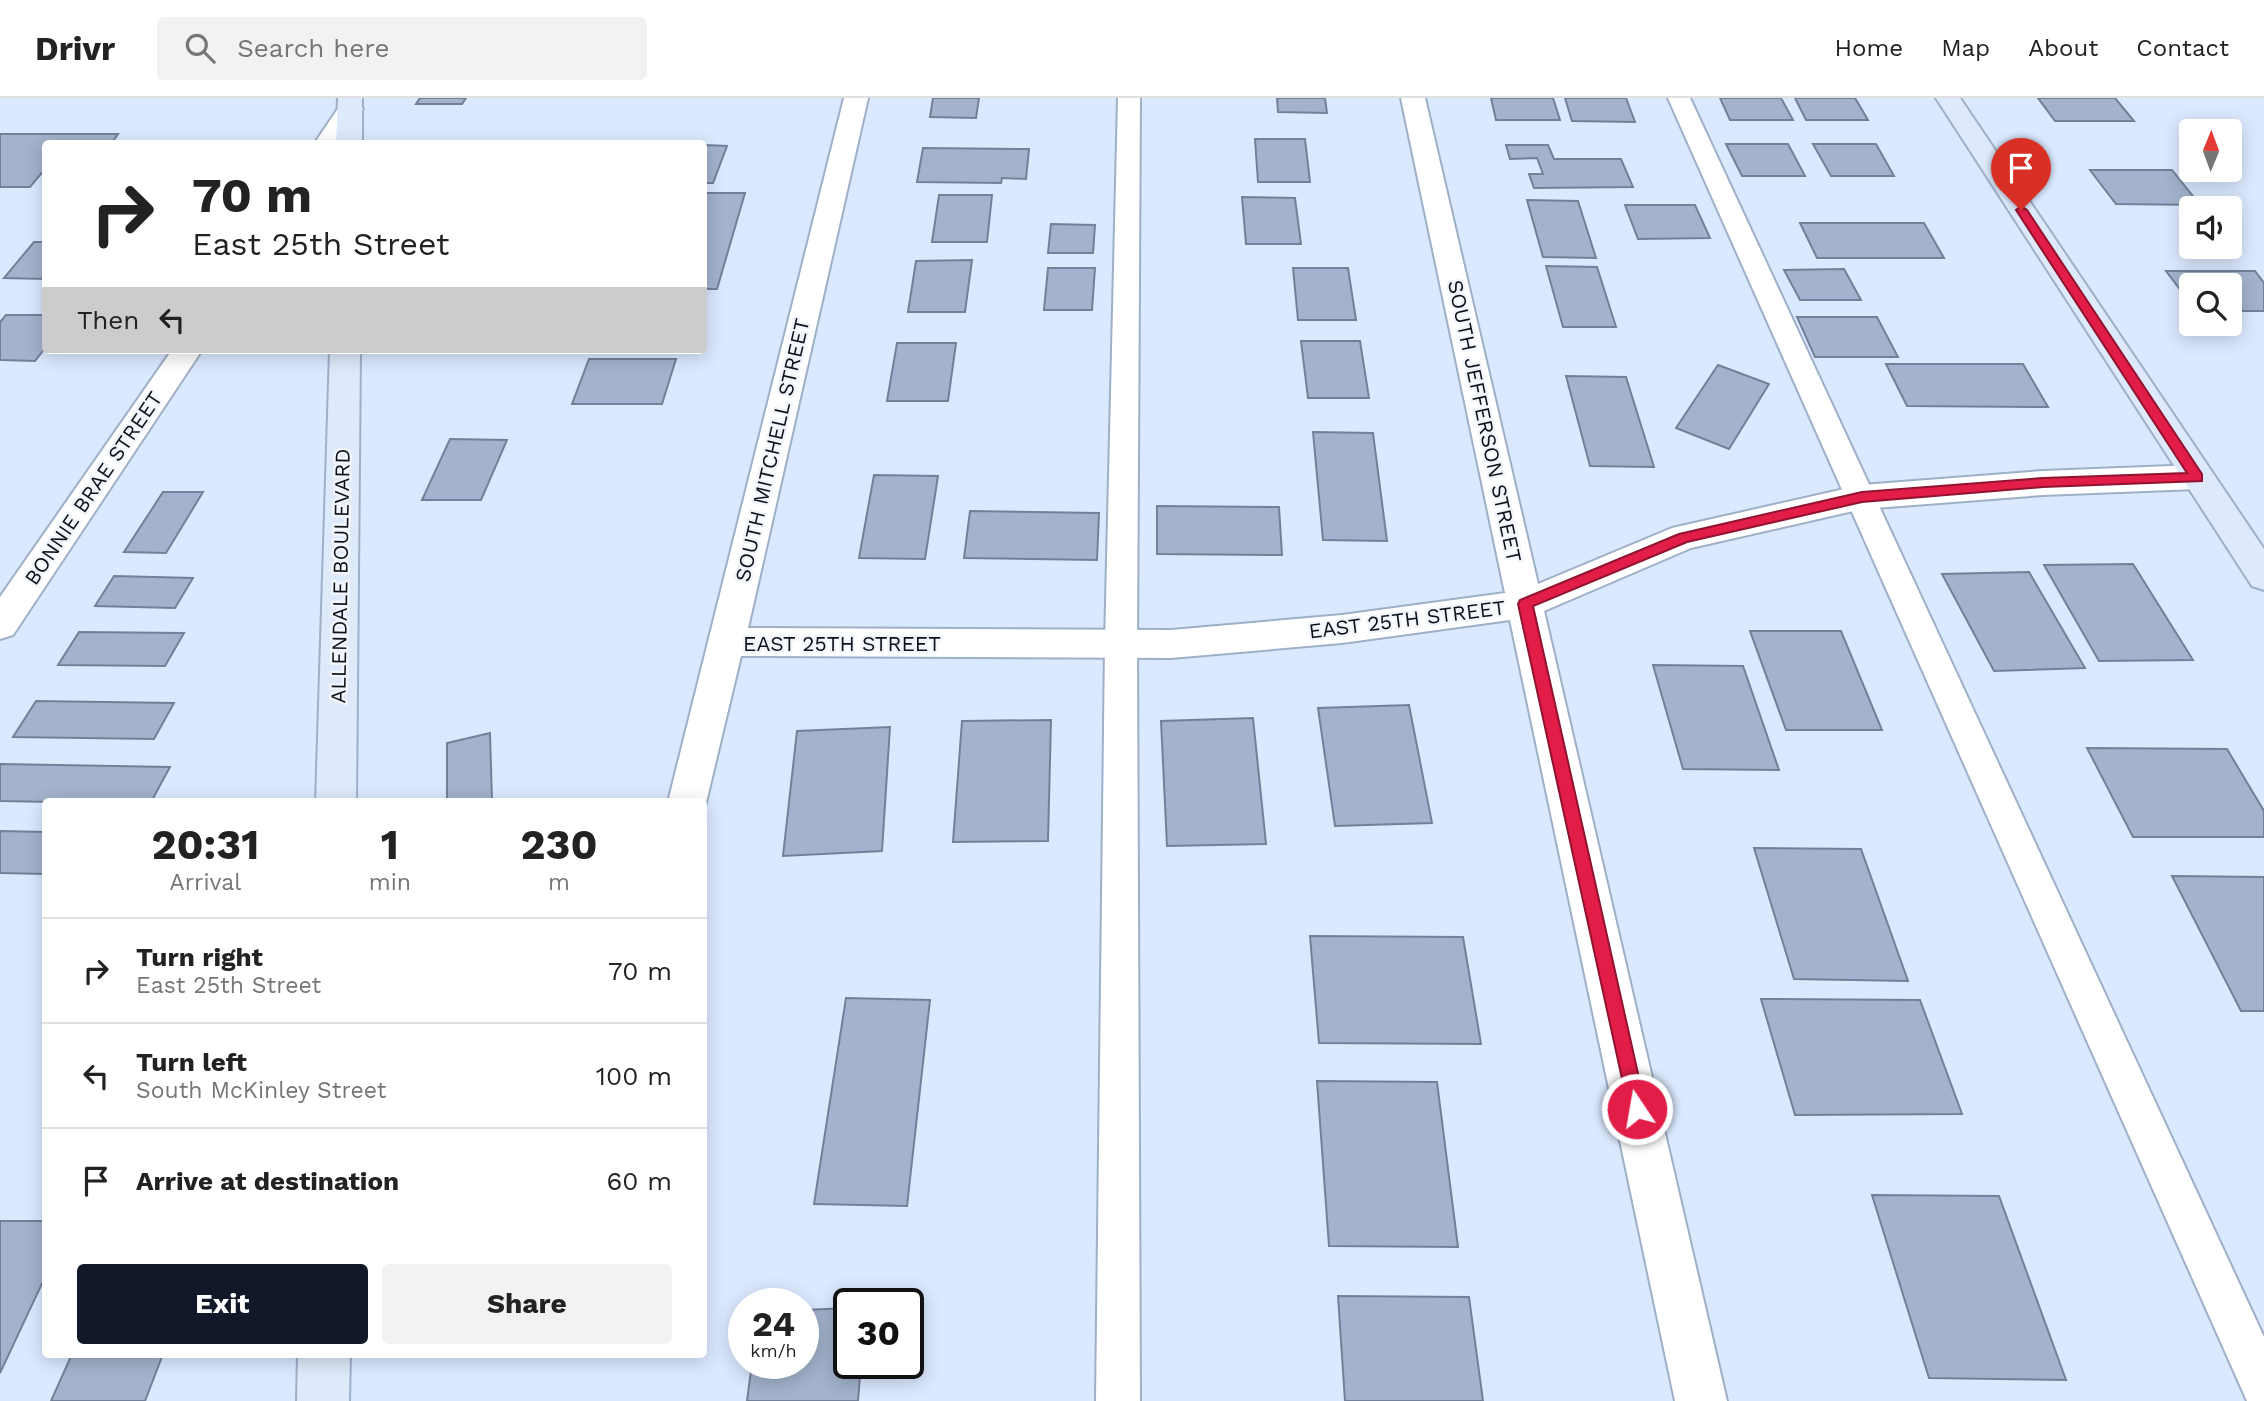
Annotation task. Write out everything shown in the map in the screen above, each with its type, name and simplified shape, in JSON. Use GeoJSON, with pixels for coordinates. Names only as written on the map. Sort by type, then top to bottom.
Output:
{"type":"FeatureCollection","features":[{"type":"Feature","properties":{"kind":"street","name":"SOUTH MITCHELL STREET"},"geometry":{"type":"LineString","coordinates":[[689,798],[856,98]]}},
{"type":"Feature","properties":{"kind":"street","name":"SOUTH JEFFERSON STREET"},"geometry":{"type":"LineString","coordinates":[[1413,98],[1701,1401]]}},
{"type":"Feature","properties":{"kind":"street"},"geometry":{"type":"LineString","coordinates":[[1948,98],[2264,577]]}},
{"type":"Feature","properties":{"kind":"street"},"geometry":{"type":"LineString","coordinates":[[329,140],[350,104]]}},
{"type":"Feature","properties":{"kind":"street"},"geometry":{"type":"LineString","coordinates":[[349,140],[350,104]]}},
{"type":"Feature","properties":{"kind":"street","name":"BONNIE BRAE STREET"},"geometry":{"type":"LineString","coordinates":[[0,625],[184,354]]}},
{"type":"Feature","properties":{"kind":"street","name":"ALLENDALE BOULEVARD"},"geometry":{"type":"LineString","coordinates":[[336,798],[345,354]]}},
{"type":"Feature","properties":{"kind":"street","name":"EAST 25TH STREET"},"geometry":{"type":"LineString","coordinates":[[725,642],[1171,644],[1342,629],[1525,604],[1684,537],[1862,497],[2043,483],[2197,477]]}},
{"type":"Feature","properties":{"kind":"street"},"geometry":{"type":"LineString","coordinates":[[323,1401],[324,1358]]}},
{"type":"Feature","properties":{"kind":"lane"},"geometry":{"type":"LineString","coordinates":[[1118,1401],[1121,644],[1129,98]]}},
{"type":"Feature","properties":{"kind":"lane"},"geometry":{"type":"LineString","coordinates":[[1679,98],[2264,1387]]}},
{"type":"Feature","properties":{"kind":"building"},"geometry":{"type":"Polygon","coordinates":[[[420,98],[466,98],[462,104],[416,104],[420,98]]]}},
{"type":"Feature","properties":{"kind":"building"},"geometry":{"type":"Polygon","coordinates":[[[933,98],[979,98],[976,118],[930,117],[933,98]]]}},
{"type":"Feature","properties":{"kind":"building"},"geometry":{"type":"Polygon","coordinates":[[[1277,98],[1325,98],[1327,113],[1278,112],[1277,98]]]}},
{"type":"Feature","properties":{"kind":"building"},"geometry":{"type":"Polygon","coordinates":[[[1491,98],[1553,98],[1560,120],[1496,120],[1491,98]]]}},
{"type":"Feature","properties":{"kind":"building"},"geometry":{"type":"Polygon","coordinates":[[[1565,98],[1626,98],[1635,122],[1572,121],[1565,98]]]}},
{"type":"Feature","properties":{"kind":"building"},"geometry":{"type":"Polygon","coordinates":[[[1720,98],[1781,98],[1793,120],[1730,120],[1720,98]]]}},
{"type":"Feature","properties":{"kind":"building"},"geometry":{"type":"Polygon","coordinates":[[[1795,98],[1855,98],[1868,120],[1806,120],[1795,98]]]}},
{"type":"Feature","properties":{"kind":"building"},"geometry":{"type":"Polygon","coordinates":[[[2038,98],[2115,98],[2134,121],[2055,121],[2038,98]]]}},
{"type":"Feature","properties":{"kind":"building"},"geometry":{"type":"Polygon","coordinates":[[[0,134],[118,134],[114,140],[42,140],[42,173],[30,187],[0,187],[0,134]]]}},
{"type":"Feature","properties":{"kind":"building"},"geometry":{"type":"Polygon","coordinates":[[[1255,139],[1305,139],[1310,182],[1258,182],[1255,139]]]}},
{"type":"Feature","properties":{"kind":"building"},"geometry":{"type":"Polygon","coordinates":[[[1726,144],[1788,144],[1805,176],[1742,176],[1726,144]]]}},
{"type":"Feature","properties":{"kind":"building"},"geometry":{"type":"Polygon","coordinates":[[[1813,144],[1876,144],[1894,176],[1831,176],[1813,144]]]}},
{"type":"Feature","properties":{"kind":"building"},"geometry":{"type":"Polygon","coordinates":[[[707,145],[727,146],[713,183],[707,183],[707,145]]]}},
{"type":"Feature","properties":{"kind":"building"},"geometry":{"type":"Polygon","coordinates":[[[1506,145],[1548,145],[1554,159],[1621,159],[1633,187],[1534,188],[1529,174],[1543,174],[1537,158],[1510,159],[1506,145]]]}},
{"type":"Feature","properties":{"kind":"building"},"geometry":{"type":"Polygon","coordinates":[[[923,148],[1029,149],[1026,179],[1002,178],[1001,183],[917,182],[923,148]]]}},
{"type":"Feature","properties":{"kind":"building"},"geometry":{"type":"Polygon","coordinates":[[[2090,170],[2172,170],[2193,196],[2179,196],[2179,205],[2116,204],[2090,170]]]}},
{"type":"Feature","properties":{"kind":"building"},"geometry":{"type":"Polygon","coordinates":[[[707,193],[745,193],[717,289],[707,289],[707,193]]]}},
{"type":"Feature","properties":{"kind":"building"},"geometry":{"type":"Polygon","coordinates":[[[939,195],[992,195],[987,242],[932,242],[939,195]]]}},
{"type":"Feature","properties":{"kind":"building"},"geometry":{"type":"Polygon","coordinates":[[[1242,197],[1295,198],[1301,244],[1246,244],[1242,197]]]}},
{"type":"Feature","properties":{"kind":"building"},"geometry":{"type":"Polygon","coordinates":[[[1527,200],[1578,201],[1596,258],[1543,257],[1527,200]]]}},
{"type":"Feature","properties":{"kind":"building"},"geometry":{"type":"Polygon","coordinates":[[[1625,205],[1695,205],[1710,238],[1638,239],[1625,205]]]}},
{"type":"Feature","properties":{"kind":"building"},"geometry":{"type":"Polygon","coordinates":[[[1800,223],[1924,223],[1944,258],[1817,258],[1800,223]]]}},
{"type":"Feature","properties":{"kind":"building"},"geometry":{"type":"Polygon","coordinates":[[[1051,224],[1095,225],[1093,253],[1048,253],[1051,224]]]}},
{"type":"Feature","properties":{"kind":"building"},"geometry":{"type":"Polygon","coordinates":[[[34,242],[42,242],[42,279],[4,278],[34,242]]]}},
{"type":"Feature","properties":{"kind":"building"},"geometry":{"type":"Polygon","coordinates":[[[972,260],[965,312],[908,312],[916,261],[972,260]]]}},
{"type":"Feature","properties":{"kind":"building"},"geometry":{"type":"Polygon","coordinates":[[[1546,266],[1597,267],[1616,327],[1563,327],[1546,266]]]}},
{"type":"Feature","properties":{"kind":"building"},"geometry":{"type":"Polygon","coordinates":[[[1048,268],[1095,268],[1092,310],[1044,310],[1048,268]]]}},
{"type":"Feature","properties":{"kind":"building"},"geometry":{"type":"Polygon","coordinates":[[[1293,268],[1348,268],[1356,320],[1298,320],[1293,268]]]}},
{"type":"Feature","properties":{"kind":"building"},"geometry":{"type":"Polygon","coordinates":[[[1844,269],[1861,300],[1800,300],[1784,270],[1844,269]]]}},
{"type":"Feature","properties":{"kind":"building"},"geometry":{"type":"Polygon","coordinates":[[[2166,271],[2255,271],[2264,283],[2264,311],[2242,311],[2242,273],[2179,273],[2179,288],[2166,271]]]}},
{"type":"Feature","properties":{"kind":"building"},"geometry":{"type":"Polygon","coordinates":[[[6,315],[42,315],[42,352],[35,361],[0,360],[0,322],[6,315]]]}},
{"type":"Feature","properties":{"kind":"building"},"geometry":{"type":"Polygon","coordinates":[[[1797,317],[1877,317],[1898,357],[1815,357],[1797,317]]]}},
{"type":"Feature","properties":{"kind":"building"},"geometry":{"type":"Polygon","coordinates":[[[1301,341],[1360,341],[1369,398],[1308,398],[1301,341]]]}},
{"type":"Feature","properties":{"kind":"building"},"geometry":{"type":"Polygon","coordinates":[[[897,343],[956,343],[948,401],[887,401],[897,343]]]}},
{"type":"Feature","properties":{"kind":"building"},"geometry":{"type":"Polygon","coordinates":[[[589,359],[676,359],[662,404],[572,404],[589,359]]]}},
{"type":"Feature","properties":{"kind":"building"},"geometry":{"type":"Polygon","coordinates":[[[1886,364],[2023,364],[2048,407],[1907,406],[1886,364]]]}},
{"type":"Feature","properties":{"kind":"building"},"geometry":{"type":"Polygon","coordinates":[[[1718,365],[1769,384],[1729,449],[1676,428],[1718,365]]]}},
{"type":"Feature","properties":{"kind":"building"},"geometry":{"type":"Polygon","coordinates":[[[1566,376],[1626,377],[1654,467],[1590,466],[1566,376]]]}},
{"type":"Feature","properties":{"kind":"building"},"geometry":{"type":"Polygon","coordinates":[[[1313,432],[1373,433],[1387,541],[1323,540],[1313,432]]]}},
{"type":"Feature","properties":{"kind":"building"},"geometry":{"type":"Polygon","coordinates":[[[450,439],[507,440],[481,500],[422,500],[450,439]]]}},
{"type":"Feature","properties":{"kind":"building"},"geometry":{"type":"Polygon","coordinates":[[[874,475],[938,476],[925,559],[859,558],[874,475]]]}},
{"type":"Feature","properties":{"kind":"building"},"geometry":{"type":"Polygon","coordinates":[[[163,492],[203,492],[166,553],[124,552],[163,492]]]}},
{"type":"Feature","properties":{"kind":"building"},"geometry":{"type":"Polygon","coordinates":[[[1157,506],[1279,507],[1282,555],[1157,554],[1157,506]]]}},
{"type":"Feature","properties":{"kind":"building"},"geometry":{"type":"Polygon","coordinates":[[[970,511],[1099,513],[1097,560],[964,558],[970,511]]]}},
{"type":"Feature","properties":{"kind":"building"},"geometry":{"type":"Polygon","coordinates":[[[2133,564],[2193,660],[2099,661],[2044,565],[2133,564]]]}},
{"type":"Feature","properties":{"kind":"building"},"geometry":{"type":"Polygon","coordinates":[[[2029,572],[2085,668],[1994,671],[1942,574],[2029,572]]]}},
{"type":"Feature","properties":{"kind":"building"},"geometry":{"type":"Polygon","coordinates":[[[114,576],[193,578],[175,608],[95,606],[114,576]]]}},
{"type":"Feature","properties":{"kind":"building"},"geometry":{"type":"Polygon","coordinates":[[[1750,631],[1841,631],[1882,730],[1786,730],[1750,631]]]}},
{"type":"Feature","properties":{"kind":"building"},"geometry":{"type":"Polygon","coordinates":[[[79,632],[184,633],[165,666],[58,665],[79,632]]]}},
{"type":"Feature","properties":{"kind":"building"},"geometry":{"type":"Polygon","coordinates":[[[1653,665],[1743,666],[1779,770],[1683,769],[1653,665]]]}},
{"type":"Feature","properties":{"kind":"building"},"geometry":{"type":"Polygon","coordinates":[[[36,701],[174,703],[154,739],[13,737],[36,701]]]}},
{"type":"Feature","properties":{"kind":"building"},"geometry":{"type":"Polygon","coordinates":[[[1409,705],[1432,823],[1335,826],[1318,708],[1409,705]]]}},
{"type":"Feature","properties":{"kind":"building"},"geometry":{"type":"Polygon","coordinates":[[[1253,718],[1266,844],[1167,846],[1161,721],[1253,718]]]}},
{"type":"Feature","properties":{"kind":"building"},"geometry":{"type":"Polygon","coordinates":[[[1051,720],[1048,841],[953,842],[962,721],[1051,720]]]}},
{"type":"Feature","properties":{"kind":"building"},"geometry":{"type":"Polygon","coordinates":[[[890,727],[882,851],[783,856],[797,731],[890,727]]]}},
{"type":"Feature","properties":{"kind":"building"},"geometry":{"type":"Polygon","coordinates":[[[490,733],[492,798],[447,798],[447,743],[490,733]]]}},
{"type":"Feature","properties":{"kind":"building"},"geometry":{"type":"Polygon","coordinates":[[[2087,748],[2227,749],[2264,811],[2264,837],[2133,837],[2087,748]]]}},
{"type":"Feature","properties":{"kind":"building"},"geometry":{"type":"Polygon","coordinates":[[[0,764],[170,767],[153,798],[42,798],[42,802],[0,801],[0,764]]]}},
{"type":"Feature","properties":{"kind":"building"},"geometry":{"type":"Polygon","coordinates":[[[0,831],[42,832],[42,874],[0,873],[0,831]]]}},
{"type":"Feature","properties":{"kind":"building"},"geometry":{"type":"Polygon","coordinates":[[[1754,848],[1861,849],[1908,981],[1794,979],[1754,848]]]}},
{"type":"Feature","properties":{"kind":"building"},"geometry":{"type":"Polygon","coordinates":[[[2172,876],[2264,877],[2264,1011],[2241,1011],[2172,876]]]}},
{"type":"Feature","properties":{"kind":"building"},"geometry":{"type":"Polygon","coordinates":[[[1310,936],[1463,937],[1481,1044],[1319,1043],[1310,936]]]}},
{"type":"Feature","properties":{"kind":"building"},"geometry":{"type":"Polygon","coordinates":[[[846,998],[930,1000],[907,1206],[814,1204],[846,998]]]}},
{"type":"Feature","properties":{"kind":"building"},"geometry":{"type":"Polygon","coordinates":[[[1761,999],[1920,1000],[1962,1114],[1795,1115],[1761,999]]]}},
{"type":"Feature","properties":{"kind":"building"},"geometry":{"type":"Polygon","coordinates":[[[1317,1081],[1437,1082],[1458,1247],[1329,1246],[1317,1081]]]}},
{"type":"Feature","properties":{"kind":"building"},"geometry":{"type":"Polygon","coordinates":[[[1872,1195],[1999,1196],[2066,1380],[1929,1378],[1872,1195]]]}},
{"type":"Feature","properties":{"kind":"building"},"geometry":{"type":"Polygon","coordinates":[[[0,1221],[42,1221],[42,1284],[0,1373],[0,1221]]]}},
{"type":"Feature","properties":{"kind":"building"},"geometry":{"type":"Polygon","coordinates":[[[1338,1296],[1469,1297],[1483,1401],[1345,1401],[1338,1296]]]}},
{"type":"Feature","properties":{"kind":"building"},"geometry":{"type":"Polygon","coordinates":[[[819,1309],[833,1309],[833,1379],[860,1379],[858,1401],[747,1401],[750,1379],[819,1379],[819,1309]]]}},
{"type":"Feature","properties":{"kind":"building"},"geometry":{"type":"Polygon","coordinates":[[[70,1358],[161,1358],[145,1401],[51,1401],[70,1358]]]}},
{"type":"Feature","properties":{"kind":"route"},"geometry":{"type":"LineString","coordinates":[[1637,1109],[1525,604],[1684,537],[1862,497],[2043,483],[2197,477],[2021,210]]}}]}
